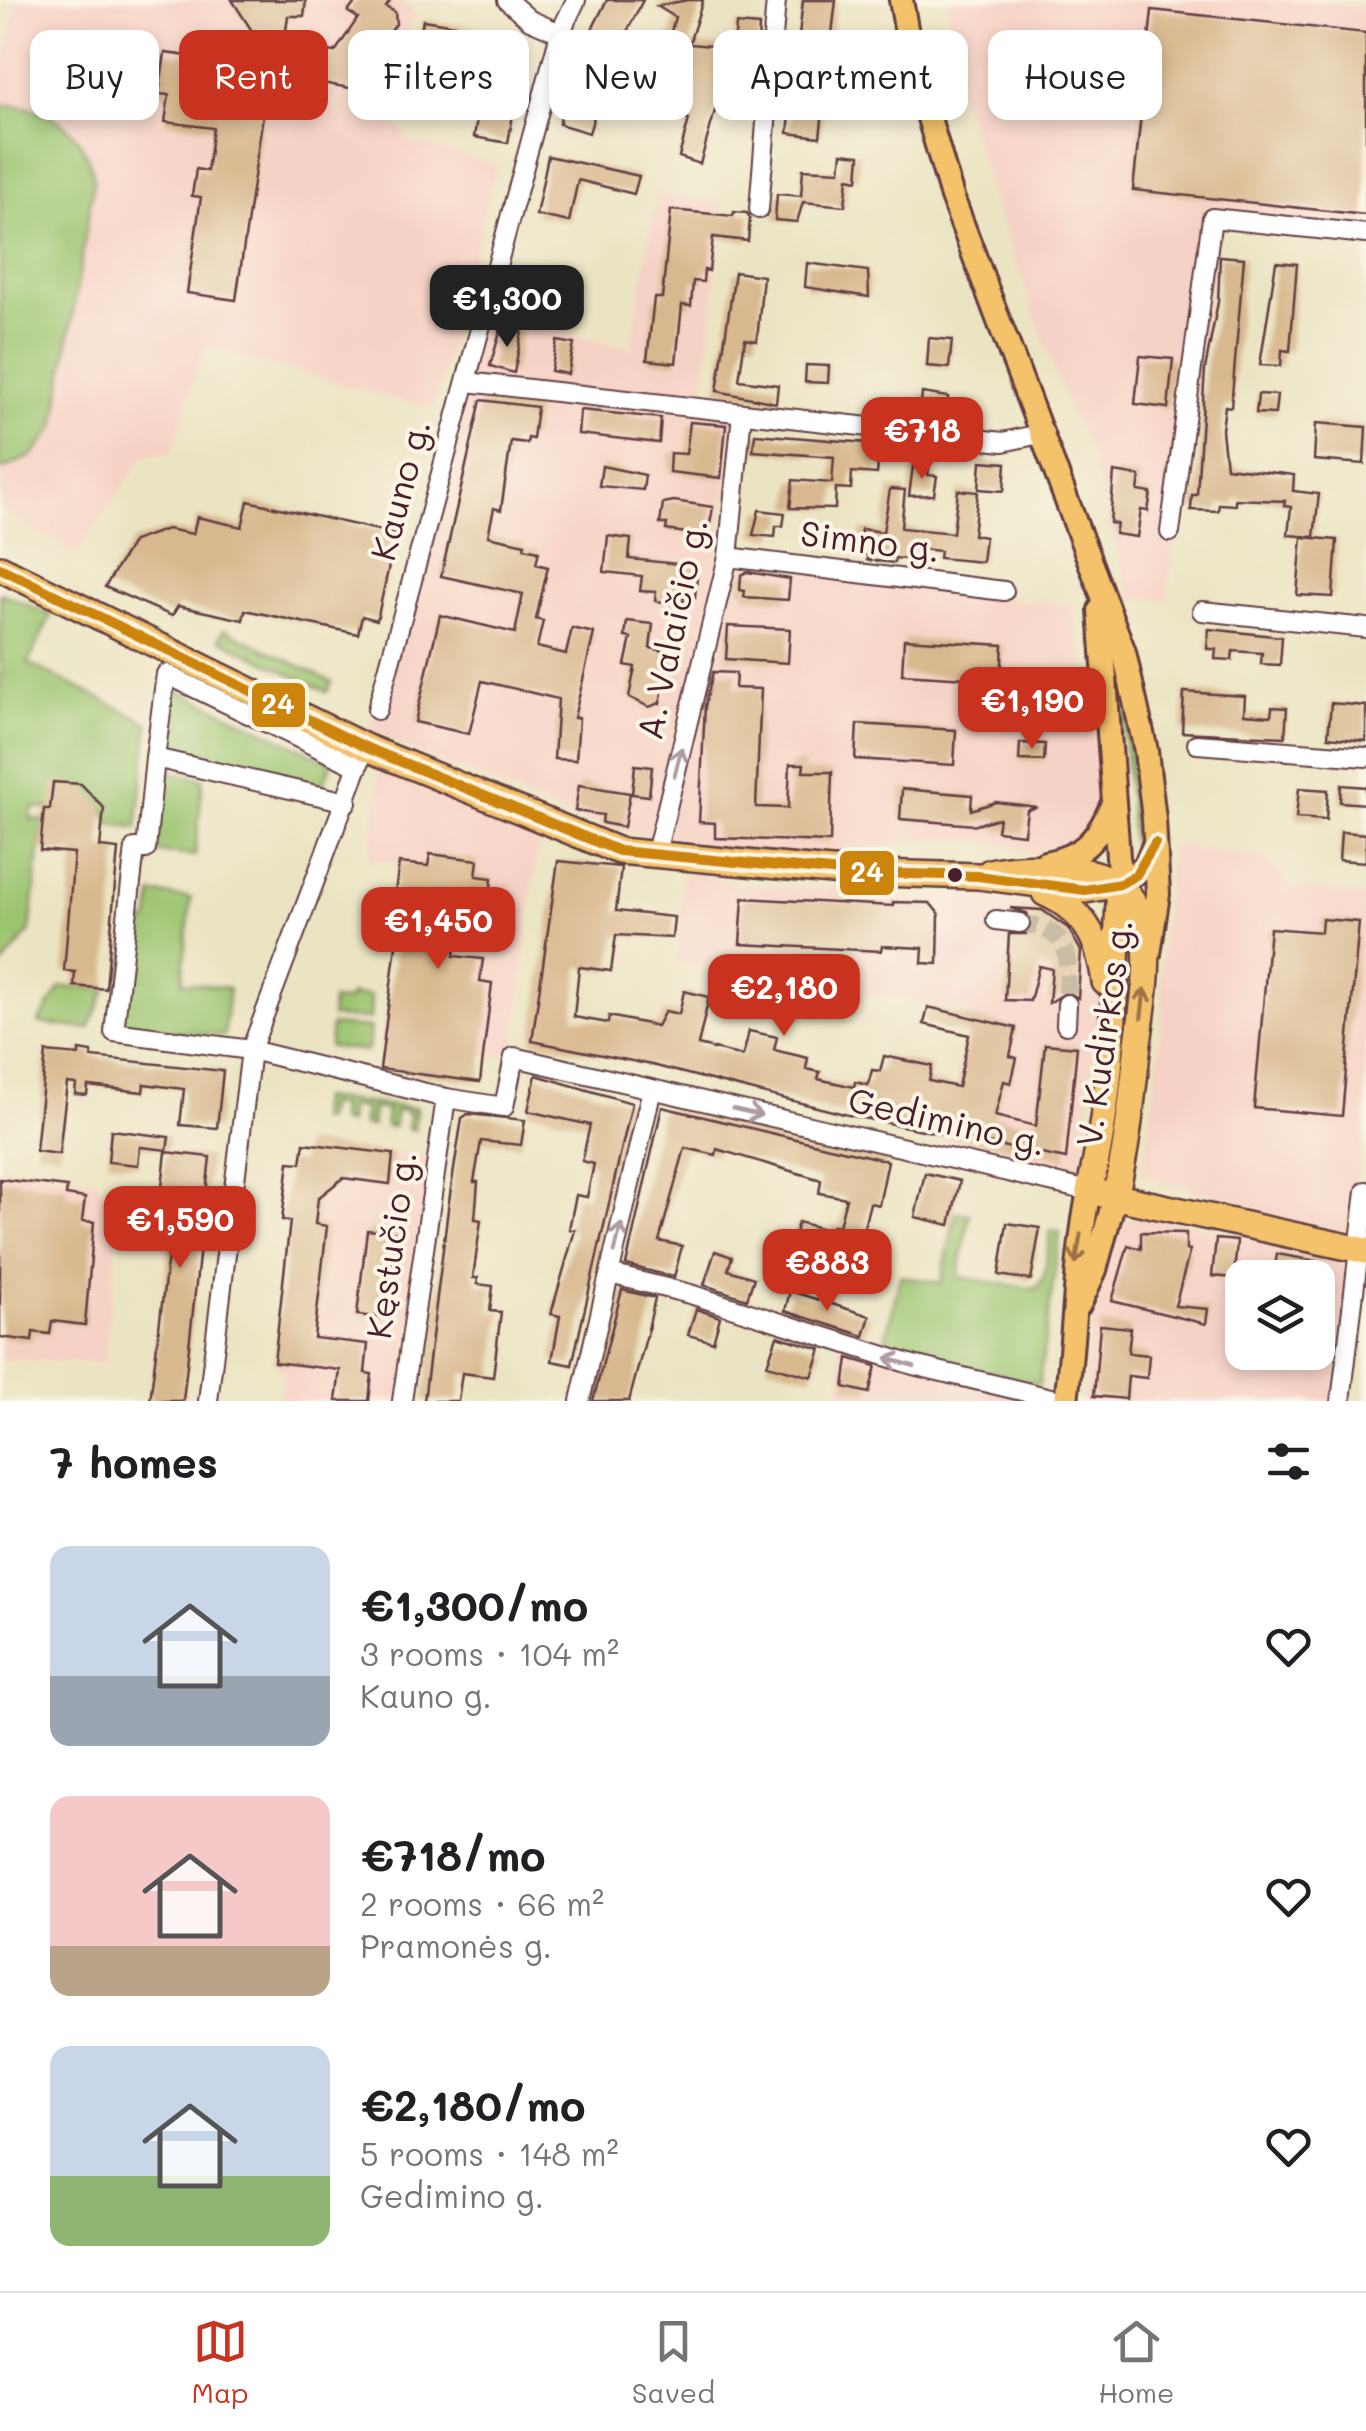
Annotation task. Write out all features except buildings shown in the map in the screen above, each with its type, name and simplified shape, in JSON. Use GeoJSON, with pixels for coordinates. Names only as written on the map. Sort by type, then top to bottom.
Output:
{"type":"FeatureCollection","features":[{"type":"Feature","properties":{"kind":"highway"},"geometry":{"type":"LineString","coordinates":[[0,568],[361,758],[619,851],[842,872],[1028,876],[1085,890],[1120,884]]}},
{"type":"Feature","properties":{"kind":"highway"},"geometry":{"type":"LineString","coordinates":[[1028,876],[1088,924],[1104,971],[1112,1032]]}},
{"type":"Feature","properties":{"kind":"highway"},"geometry":{"type":"LineString","coordinates":[[1120,884],[1142,919],[1148,957]]}},
{"type":"Feature","properties":{"kind":"highway"},"geometry":{"type":"LineString","coordinates":[[1089,1191],[1098,1156],[1112,1032],[1120,884]]}},
{"type":"Feature","properties":{"kind":"highway","name":"V. Kudirkos g."},"geometry":{"type":"LineString","coordinates":[[1115,1196],[1128,1142],[1148,957]]}},
{"type":"Feature","properties":{"kind":"highway","name":"Gedimino g."},"geometry":{"type":"LineString","coordinates":[[1089,1191],[1362,1250]]}},
{"type":"Feature","properties":{"kind":"main road","name":"V. Kudirkos g."},"geometry":{"type":"LineString","coordinates":[[901,0],[911,56],[952,197],[1044,434],[1124,652],[1136,697],[1156,843],[1157,922],[1148,957]]}},
{"type":"Feature","properties":{"kind":"main road","name":"V. Kudirkos g."},"geometry":{"type":"LineString","coordinates":[[1099,590],[1120,884]]}},
{"type":"Feature","properties":{"kind":"main road"},"geometry":{"type":"LineString","coordinates":[[1028,876],[1093,844],[1114,800]]}},
{"type":"Feature","properties":{"kind":"main road"},"geometry":{"type":"LineString","coordinates":[[1120,884],[1145,866],[1156,843]]}},
{"type":"Feature","properties":{"kind":"main road","name":"V. Kudirkos g."},"geometry":{"type":"LineString","coordinates":[[1064,1401],[1078,1308],[1075,1267],[1089,1191]]}},
{"type":"Feature","properties":{"kind":"main road","name":"V. Kudirkos g."},"geometry":{"type":"LineString","coordinates":[[1078,1308],[1095,1270],[1115,1196]]}},
{"type":"Feature","properties":{"kind":"street"},"geometry":{"type":"LineString","coordinates":[[507,0],[530,20],[553,30]]}},
{"type":"Feature","properties":{"kind":"street","name":"Kauno g."},"geometry":{"type":"LineString","coordinates":[[561,30],[576,0]]}},
{"type":"Feature","properties":{"kind":"street"},"geometry":{"type":"LineString","coordinates":[[759,209],[776,0]]}},
{"type":"Feature","properties":{"kind":"street","name":"Kauno g."},"geometry":{"type":"LineString","coordinates":[[376,710],[549,74]]}},
{"type":"Feature","properties":{"kind":"street"},"geometry":{"type":"LineString","coordinates":[[1170,532],[1212,218],[1366,234]]}},
{"type":"Feature","properties":{"kind":"street"},"geometry":{"type":"LineString","coordinates":[[466,382],[1003,442],[1044,434]]}},
{"type":"Feature","properties":{"kind":"street","name":"A. Valaičio g."},"geometry":{"type":"LineString","coordinates":[[655,856],[728,557],[742,413]]}},
{"type":"Feature","properties":{"kind":"street","name":"Simno g."},"geometry":{"type":"LineString","coordinates":[[728,557],[1004,591]]}},
{"type":"Feature","properties":{"kind":"street"},"geometry":{"type":"LineString","coordinates":[[1202,611],[1366,628]]}},
{"type":"Feature","properties":{"kind":"street"},"geometry":{"type":"LineString","coordinates":[[208,1401],[251,1050],[361,758],[166,674],[146,849],[135,848],[114,1032],[251,1050],[446,1098]]}},
{"type":"Feature","properties":{"kind":"street"},"geometry":{"type":"LineString","coordinates":[[1197,744],[1366,757]]}},
{"type":"Feature","properties":{"kind":"street"},"geometry":{"type":"LineString","coordinates":[[155,758],[347,802]]}},
{"type":"Feature","properties":{"kind":"street"},"geometry":{"type":"LineString","coordinates":[[996,920],[1020,923]]}},
{"type":"Feature","properties":{"kind":"street"},"geometry":{"type":"LineString","coordinates":[[1066,1025],[1067,1004]]}},
{"type":"Feature","properties":{"kind":"street","name":"Gedimino g."},"geometry":{"type":"LineString","coordinates":[[446,1098],[504,1107],[514,1057],[1089,1191]]}},
{"type":"Feature","properties":{"kind":"street"},"geometry":{"type":"LineString","coordinates":[[580,1401],[652,1090]]}},
{"type":"Feature","properties":{"kind":"street","name":"Kęstučio g."},"geometry":{"type":"LineString","coordinates":[[402,1401],[446,1098]]}},
{"type":"Feature","properties":{"kind":"street"},"geometry":{"type":"LineString","coordinates":[[1341,1401],[1362,1250],[1366,1191]]}},
{"type":"Feature","properties":{"kind":"street"},"geometry":{"type":"LineString","coordinates":[[610,1274],[690,1294],[913,1366],[1064,1401]]}},
{"type":"Feature","properties":{"kind":"shaded area"},"geometry":{"type":"Polygon","coordinates":[[[16,0],[397,0],[418,15],[407,30],[348,30],[348,120],[387,120],[406,133],[406,140],[497,165],[433,409],[204,347],[172,454],[145,455],[76,554],[0,509],[0,89],[16,0]]]}},
{"type":"Feature","properties":{"kind":"shaded area"},"geometry":{"type":"Polygon","coordinates":[[[949,0],[1298,0],[1366,7],[1366,242],[1219,227],[1166,601],[1130,598],[1090,450],[1072,418],[996,210],[968,119],[968,30],[948,30],[949,0]]]}},
{"type":"Feature","properties":{"kind":"shaded area"},"geometry":{"type":"Polygon","coordinates":[[[657,194],[722,203],[703,408],[735,420],[717,562],[1071,606],[1091,693],[1099,798],[1098,821],[1089,840],[1057,854],[1028,854],[1007,843],[927,838],[832,859],[685,846],[575,819],[369,731],[492,288],[493,318],[631,348],[657,194]]]}},
{"type":"Feature","properties":{"kind":"shaded area"},"geometry":{"type":"Polygon","coordinates":[[[380,769],[539,831],[514,1057],[483,1056],[480,1082],[380,1069],[399,916],[392,914],[399,863],[370,859],[380,769]]]}},
{"type":"Feature","properties":{"kind":"shaded area"},"geometry":{"type":"Polygon","coordinates":[[[1169,845],[1267,860],[1291,887],[1366,896],[1366,1110],[1350,1232],[1340,1234],[1255,1215],[1235,1201],[1145,1177],[1141,1166],[1149,1138],[1163,1010],[1160,976],[1169,845]]]}},
{"type":"Feature","properties":{"kind":"shaded area"},"geometry":{"type":"Polygon","coordinates":[[[683,873],[720,877],[735,884],[822,890],[840,886],[1054,903],[1083,928],[1100,988],[1081,1182],[942,1150],[972,1011],[677,964],[683,873]]]}},
{"type":"Feature","properties":{"kind":"shaded area"},"geometry":{"type":"Polygon","coordinates":[[[304,1143],[437,1159],[402,1401],[272,1401],[281,1395],[283,1376],[274,1362],[290,1222],[282,1220],[289,1162],[301,1163],[304,1143]]]}},
{"type":"Feature","properties":{"kind":"shaded area"},"geometry":{"type":"Polygon","coordinates":[[[0,1168],[96,1181],[121,1208],[104,1363],[0,1360],[0,1168]]]}},
{"type":"Feature","properties":{"kind":"shaded area"},"geometry":{"type":"Polygon","coordinates":[[[1139,1217],[1167,1219],[1343,1260],[1348,1269],[1334,1401],[1082,1401],[1096,1297],[1114,1238],[1126,1222],[1139,1217]]]}},
{"type":"Feature","properties":{"kind":"shaded area"},"geometry":{"type":"Polygon","coordinates":[[[839,1342],[1047,1401],[841,1401],[839,1342]]]}},
{"type":"Feature","properties":{"kind":"green space"},"geometry":{"type":"Polygon","coordinates":[[[0,105],[30,108],[30,120],[62,123],[82,147],[94,179],[55,427],[32,456],[0,470],[0,105]]]}},
{"type":"Feature","properties":{"kind":"green space"},"geometry":{"type":"Polygon","coordinates":[[[0,593],[51,615],[28,663],[149,723],[137,827],[110,824],[104,808],[32,808],[31,819],[43,820],[30,931],[0,968],[0,593]]]}},
{"type":"Feature","properties":{"kind":"green space"},"geometry":{"type":"Polygon","coordinates":[[[224,629],[332,682],[327,692],[219,639],[224,629]]]}},
{"type":"Feature","properties":{"kind":"green space"},"geometry":{"type":"Polygon","coordinates":[[[173,688],[332,763],[322,786],[169,750],[173,688]]]}},
{"type":"Feature","properties":{"kind":"green space"},"geometry":{"type":"Polygon","coordinates":[[[1123,714],[1127,714],[1130,727],[1140,855],[1133,852],[1123,714]]]}},
{"type":"Feature","properties":{"kind":"green space"},"geometry":{"type":"Polygon","coordinates":[[[165,770],[203,779],[195,856],[156,852],[165,770]]]}},
{"type":"Feature","properties":{"kind":"green space"},"geometry":{"type":"Polygon","coordinates":[[[153,894],[191,898],[182,982],[229,988],[224,1036],[118,1025],[130,920],[149,922],[153,894]]]}},
{"type":"Feature","properties":{"kind":"green space"},"geometry":{"type":"Polygon","coordinates":[[[61,987],[106,989],[89,1029],[38,1023],[61,987]]]}},
{"type":"Feature","properties":{"kind":"green space"},"geometry":{"type":"Polygon","coordinates":[[[350,995],[371,996],[370,1019],[331,1017],[332,1000],[349,1001],[350,995]]]}},
{"type":"Feature","properties":{"kind":"green space"},"geometry":{"type":"Polygon","coordinates":[[[331,1025],[370,1028],[368,1051],[329,1047],[331,1025]]]}},
{"type":"Feature","properties":{"kind":"green space"},"geometry":{"type":"Polygon","coordinates":[[[320,1098],[416,1108],[414,1130],[408,1129],[409,1112],[396,1110],[393,1127],[386,1126],[387,1110],[373,1108],[371,1126],[363,1125],[364,1107],[349,1107],[348,1123],[339,1122],[340,1106],[327,1105],[325,1120],[318,1119],[320,1098]]]}},
{"type":"Feature","properties":{"kind":"green space"},"geometry":{"type":"Polygon","coordinates":[[[956,1212],[970,1214],[958,1277],[1036,1289],[1044,1277],[1051,1230],[1060,1232],[1039,1384],[883,1349],[900,1276],[941,1283],[956,1212]]]}},
{"type":"Feature","properties":{"kind":"tunnel"},"geometry":{"type":"LineString","coordinates":[[1020,923],[1051,932],[1059,940],[1067,960],[1067,1004]]}},
{"type":"Feature","properties":{"kind":"transit line","name":"24"},"geometry":{"type":"LineString","coordinates":[[0,568],[365,747],[619,851],[842,872],[978,876],[1085,890],[1120,884],[1136,875],[1155,843]]}}]}
